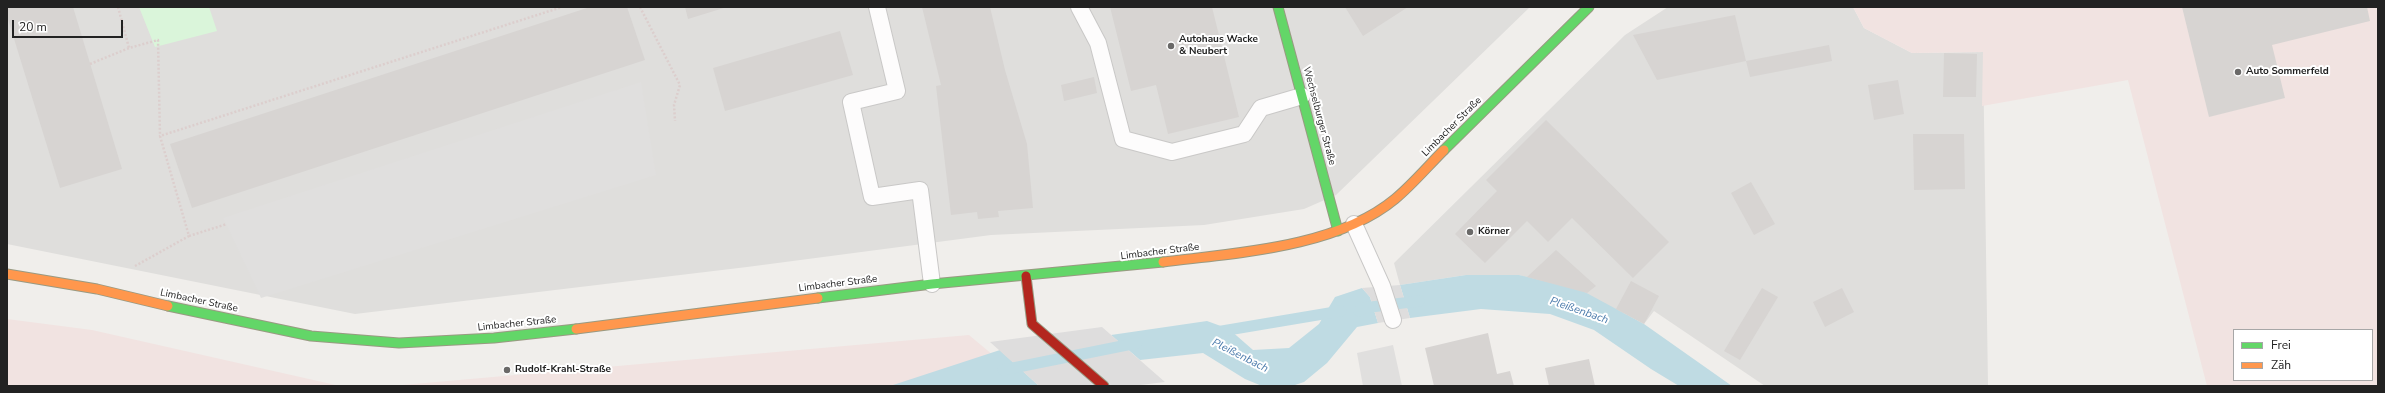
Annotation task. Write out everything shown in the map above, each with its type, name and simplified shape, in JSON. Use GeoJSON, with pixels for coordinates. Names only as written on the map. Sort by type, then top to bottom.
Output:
{"type":"FeatureCollection","features":[{"type":"Feature","properties":{"kind":"main road","name":"Wechselburger Straße"},"geometry":{"type":"LineString","coordinates":[[1278,7],[1338,230]]}},
{"type":"Feature","properties":{"kind":"main road","name":"Limbacher Straße"},"geometry":{"type":"LineString","coordinates":[[7,274],[97,289],[173,307],[310,336],[399,343],[494,338],[554,332],[932,284],[1134,266],[1252,251],[1320,237],[1354,224],[1394,200],[1589,7]]}},
{"type":"Feature","properties":{"kind":"main road"},"geometry":{"type":"LineString","coordinates":[[1026,276],[1032,324],[1104,386]]}},
{"type":"Feature","properties":{"kind":"lane"},"geometry":{"type":"LineString","coordinates":[[877,7],[897,91],[851,102],[872,197],[920,190],[932,284]]}},
{"type":"Feature","properties":{"kind":"lane"},"geometry":{"type":"LineString","coordinates":[[1079,7],[1098,43],[1123,139],[1172,152],[1244,134],[1261,108],[1302,96]]}},
{"type":"Feature","properties":{"kind":"lane"},"geometry":{"type":"LineString","coordinates":[[1354,224],[1382,286],[1393,320]]}},
{"type":"Feature","properties":{"kind":"path"},"geometry":{"type":"LineString","coordinates":[[118,7],[129,48]]}},
{"type":"Feature","properties":{"kind":"path"},"geometry":{"type":"LineString","coordinates":[[160,136],[562,7]]}},
{"type":"Feature","properties":{"kind":"path"},"geometry":{"type":"LineString","coordinates":[[640,7],[680,85],[674,105],[675,121]]}},
{"type":"Feature","properties":{"kind":"path"},"geometry":{"type":"LineString","coordinates":[[90,64],[129,48],[158,40],[160,136],[189,236]]}},
{"type":"Feature","properties":{"kind":"path"},"geometry":{"type":"LineString","coordinates":[[97,289],[189,236],[227,224]]}},
{"type":"Feature","properties":{"kind":"shaded area"},"geometry":{"type":"Polygon","coordinates":[[[7,7],[1530,7],[1336,195],[1304,209],[1204,225],[991,235],[747,267],[355,314],[7,244],[7,7]]]}},
{"type":"Feature","properties":{"kind":"shaded area"},"geometry":{"type":"Polygon","coordinates":[[[1668,7],[1853,7],[1864,28],[1912,53],[1983,52],[1988,386],[1765,386],[1654,311],[1644,324],[1625,314],[1519,275],[1466,275],[1400,285],[1394,263],[1625,35],[1668,7]]]}},
{"type":"Feature","properties":{"kind":"shaded area"},"geometry":{"type":"Polygon","coordinates":[[[1853,7],[2378,7],[2378,386],[2207,386],[2128,80],[1982,106],[1983,52],[1912,53],[1864,28],[1853,7]]]}},
{"type":"Feature","properties":{"kind":"shaded area"},"geometry":{"type":"Polygon","coordinates":[[[641,82],[656,175],[261,298],[223,218],[641,82]]]}},
{"type":"Feature","properties":{"kind":"shaded area"},"geometry":{"type":"Polygon","coordinates":[[[7,319],[92,330],[340,386],[7,386],[7,319]]]}},
{"type":"Feature","properties":{"kind":"shaded area"},"geometry":{"type":"Polygon","coordinates":[[[969,335],[1030,386],[391,386],[969,335]]]}},
{"type":"Feature","properties":{"kind":"shaded area"},"geometry":{"type":"Polygon","coordinates":[[[1393,345],[1402,386],[1363,386],[1357,353],[1393,345]]]}},
{"type":"Feature","properties":{"kind":"green space"},"geometry":{"type":"Polygon","coordinates":[[[139,7],[209,7],[217,31],[155,47],[139,7]]]}},
{"type":"Feature","properties":{"kind":"water"},"geometry":{"type":"Polygon","coordinates":[[[1466,275],[1519,275],[1581,290],[1644,324],[1732,386],[1679,386],[1651,369],[1594,330],[1550,314],[1481,309],[1410,318],[1400,285],[1466,275]]]}},
{"type":"Feature","properties":{"kind":"water"},"geometry":{"type":"Polygon","coordinates":[[[1362,288],[1370,297],[1378,323],[1357,327],[1327,363],[1304,382],[1292,386],[1262,386],[1245,379],[1203,353],[1140,360],[1111,335],[1207,321],[1229,329],[1253,350],[1289,348],[1319,324],[1335,297],[1362,288]]]}},
{"type":"Feature","properties":{"kind":"water"},"geometry":{"type":"Polygon","coordinates":[[[1000,350],[1039,386],[890,386],[1000,350]]]}},
{"type":"Feature","properties":{"kind":"pier"},"geometry":{"type":"Polygon","coordinates":[[[1400,285],[1410,318],[1378,323],[1370,297],[1362,288],[1400,285]]]}},
{"type":"Feature","properties":{"kind":"pier"},"geometry":{"type":"Polygon","coordinates":[[[1102,327],[1165,382],[1132,386],[1039,386],[990,342],[1102,327]]]}},
{"type":"Feature","properties":{"kind":"building"},"geometry":{"type":"Polygon","coordinates":[[[7,7],[73,7],[122,169],[60,188],[7,16],[7,7]]]}},
{"type":"Feature","properties":{"kind":"building"},"geometry":{"type":"Polygon","coordinates":[[[590,7],[627,7],[645,60],[192,208],[170,144],[590,7]]]}},
{"type":"Feature","properties":{"kind":"building"},"geometry":{"type":"Polygon","coordinates":[[[685,7],[727,7],[688,19],[685,7]]]}},
{"type":"Feature","properties":{"kind":"building"},"geometry":{"type":"Polygon","coordinates":[[[922,7],[990,7],[1005,70],[1027,144],[1033,208],[998,211],[999,217],[978,219],[977,212],[951,215],[936,86],[941,85],[922,7]]]}},
{"type":"Feature","properties":{"kind":"building","name":"Autohaus Wacke & Neubert"},"geometry":{"type":"Polygon","coordinates":[[[1110,7],[1212,7],[1239,117],[1168,134],[1156,85],[1131,91],[1110,7]]]}},
{"type":"Feature","properties":{"kind":"building"},"geometry":{"type":"Polygon","coordinates":[[[1345,7],[1408,7],[1363,36],[1345,7]]]}},
{"type":"Feature","properties":{"kind":"building","name":"Auto Sommerfeld"},"geometry":{"type":"Polygon","coordinates":[[[2182,7],[2367,7],[2370,21],[2272,45],[2285,98],[2209,117],[2182,7]]]}},
{"type":"Feature","properties":{"kind":"building"},"geometry":{"type":"Polygon","coordinates":[[[1735,15],[1746,61],[1657,80],[1633,35],[1735,15]]]}},
{"type":"Feature","properties":{"kind":"building"},"geometry":{"type":"Polygon","coordinates":[[[840,31],[853,75],[725,111],[713,68],[840,31]]]}},
{"type":"Feature","properties":{"kind":"building"},"geometry":{"type":"Polygon","coordinates":[[[1829,45],[1832,61],[1750,77],[1746,61],[1829,45]]]}},
{"type":"Feature","properties":{"kind":"building"},"geometry":{"type":"Polygon","coordinates":[[[1944,53],[1977,54],[1976,97],[1943,97],[1944,53]]]}},
{"type":"Feature","properties":{"kind":"building"},"geometry":{"type":"Polygon","coordinates":[[[1094,77],[1097,93],[1064,101],[1061,85],[1094,77]]]}},
{"type":"Feature","properties":{"kind":"building"},"geometry":{"type":"Polygon","coordinates":[[[1898,80],[1904,114],[1874,120],[1868,85],[1898,80]]]}},
{"type":"Feature","properties":{"kind":"building"},"geometry":{"type":"Polygon","coordinates":[[[1546,120],[1669,242],[1633,278],[1572,218],[1548,242],[1527,221],[1485,263],[1455,234],[1497,191],[1486,180],[1546,120]]]}},
{"type":"Feature","properties":{"kind":"building"},"geometry":{"type":"Polygon","coordinates":[[[1913,134],[1964,134],[1965,189],[1914,190],[1913,134]]]}},
{"type":"Feature","properties":{"kind":"building"},"geometry":{"type":"Polygon","coordinates":[[[1751,182],[1775,224],[1754,235],[1731,193],[1751,182]]]}},
{"type":"Feature","properties":{"kind":"building"},"geometry":{"type":"Polygon","coordinates":[[[1556,250],[1596,286],[1587,293],[1527,277],[1556,250]]]}},
{"type":"Feature","properties":{"kind":"building"},"geometry":{"type":"Polygon","coordinates":[[[1631,281],[1659,296],[1644,324],[1616,309],[1631,281]]]}},
{"type":"Feature","properties":{"kind":"building"},"geometry":{"type":"Polygon","coordinates":[[[1762,288],[1778,297],[1740,360],[1724,351],[1762,288]]]}},
{"type":"Feature","properties":{"kind":"building"},"geometry":{"type":"Polygon","coordinates":[[[1842,288],[1854,312],[1825,327],[1813,302],[1842,288]]]}},
{"type":"Feature","properties":{"kind":"building"},"geometry":{"type":"Polygon","coordinates":[[[1488,333],[1497,374],[1510,371],[1514,386],[1434,386],[1425,348],[1488,333]]]}},
{"type":"Feature","properties":{"kind":"building"},"geometry":{"type":"Polygon","coordinates":[[[1589,359],[1595,386],[1549,386],[1545,368],[1589,359]]]}},
{"type":"Feature","properties":{"kind":"waterway","name":"Pleißenbach"},"geometry":{"type":"LineString","coordinates":[[1359,311],[1363,308],[1419,301]]}},
{"type":"Feature","properties":{"kind":"waterway"},"geometry":{"type":"LineString","coordinates":[[1216,332],[1341,311]]}},
{"type":"Feature","properties":{"kind":"waterway","name":"Pleißenbach"},"geometry":{"type":"LineString","coordinates":[[1003,370],[1137,343]]}},
{"type":"Feature","properties":{"kind":"traffic: fast"},"geometry":{"type":"LineString","coordinates":[[1278,7],[1338,231]]}},
{"type":"Feature","properties":{"kind":"traffic: fast"},"geometry":{"type":"LineString","coordinates":[[1444,150],[1589,7]]}},
{"type":"Feature","properties":{"kind":"traffic: fast"},"geometry":{"type":"LineString","coordinates":[[818,298],[932,284],[1163,262]]}},
{"type":"Feature","properties":{"kind":"traffic: fast"},"geometry":{"type":"LineString","coordinates":[[168,306],[311,336],[399,343],[494,338],[576,329]]}},
{"type":"Feature","properties":{"kind":"traffic: slow"},"geometry":{"type":"LineString","coordinates":[[1163,262],[1284,246],[1315,238],[1344,228],[1371,215],[1395,199],[1414,182],[1444,150]]}},
{"type":"Feature","properties":{"kind":"traffic: slow"},"geometry":{"type":"LineString","coordinates":[[7,274],[97,289],[168,306]]}},
{"type":"Feature","properties":{"kind":"traffic: slow"},"geometry":{"type":"LineString","coordinates":[[576,329],[818,298]]}},
{"type":"Feature","properties":{"kind":"traffic: jam"},"geometry":{"type":"LineString","coordinates":[[1026,276],[1032,324],[1104,386]]}},
{"type":"Feature","properties":{"kind":"place","name":"Autohaus Wacke & Neubert"},"geometry":{"type":"Point","coordinates":[1171,46]}},
{"type":"Feature","properties":{"kind":"place","name":"Auto Sommerfeld"},"geometry":{"type":"Point","coordinates":[2238,72]}},
{"type":"Feature","properties":{"kind":"place","name":"Körner"},"geometry":{"type":"Point","coordinates":[1470,232]}},
{"type":"Feature","properties":{"kind":"place","name":"Rudolf-Krahl-Straße"},"geometry":{"type":"Point","coordinates":[507,370]}}]}
